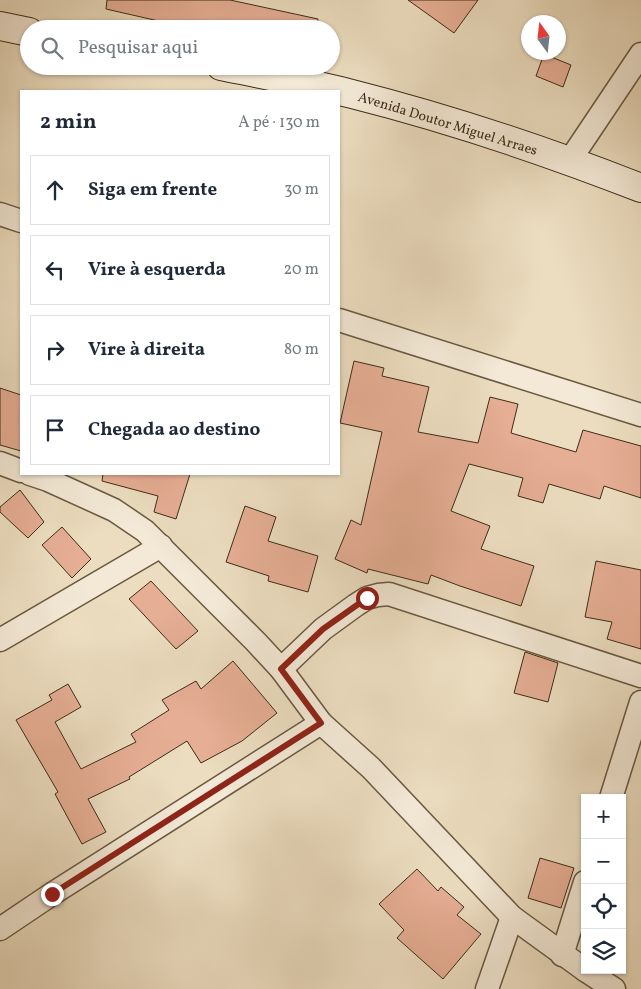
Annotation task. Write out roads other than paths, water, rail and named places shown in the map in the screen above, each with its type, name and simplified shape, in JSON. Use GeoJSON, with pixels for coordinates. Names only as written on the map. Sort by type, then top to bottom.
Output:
{"type":"FeatureCollection","features":[{"type":"Feature","properties":{"kind":"main road"},"geometry":{"type":"LineString","coordinates":[[0,26],[20,30]]}},
{"type":"Feature","properties":{"kind":"main road","name":"Avenida Doutor Miguel Arraes"},"geometry":{"type":"LineString","coordinates":[[264,75],[335,90]]}},
{"type":"Feature","properties":{"kind":"main road","name":"Avenida Doutor Miguel Arraes"},"geometry":{"type":"LineString","coordinates":[[340,91],[480,130],[570,160],[641,188]]}},
{"type":"Feature","properties":{"kind":"street"},"geometry":{"type":"LineString","coordinates":[[570,160],[641,54]]}},
{"type":"Feature","properties":{"kind":"street"},"geometry":{"type":"LineString","coordinates":[[0,214],[20,221]]}},
{"type":"Feature","properties":{"kind":"street"},"geometry":{"type":"LineString","coordinates":[[340,320],[641,415]]}},
{"type":"Feature","properties":{"kind":"street"},"geometry":{"type":"LineString","coordinates":[[0,463],[20,471]]}},
{"type":"Feature","properties":{"kind":"street"},"geometry":{"type":"LineString","coordinates":[[33,475],[114,510],[146,531],[250,635],[281,669],[321,723],[371,768],[512,917],[581,967]]}},
{"type":"Feature","properties":{"kind":"street"},"geometry":{"type":"LineString","coordinates":[[0,640],[160,546]]}},
{"type":"Feature","properties":{"kind":"street"},"geometry":{"type":"LineString","coordinates":[[281,669],[323,629],[356,605],[367,598],[389,594],[641,676]]}},
{"type":"Feature","properties":{"kind":"street"},"geometry":{"type":"LineString","coordinates":[[612,794],[641,702]]}},
{"type":"Feature","properties":{"kind":"street"},"geometry":{"type":"LineString","coordinates":[[0,929],[60,888],[321,723]]}},
{"type":"Feature","properties":{"kind":"street"},"geometry":{"type":"LineString","coordinates":[[562,955],[584,884]]}},
{"type":"Feature","properties":{"kind":"street"},"geometry":{"type":"LineString","coordinates":[[487,989],[512,917]]}},
{"type":"Feature","properties":{"kind":"street"},"geometry":{"type":"LineString","coordinates":[[591,974],[614,989]]}}]}
